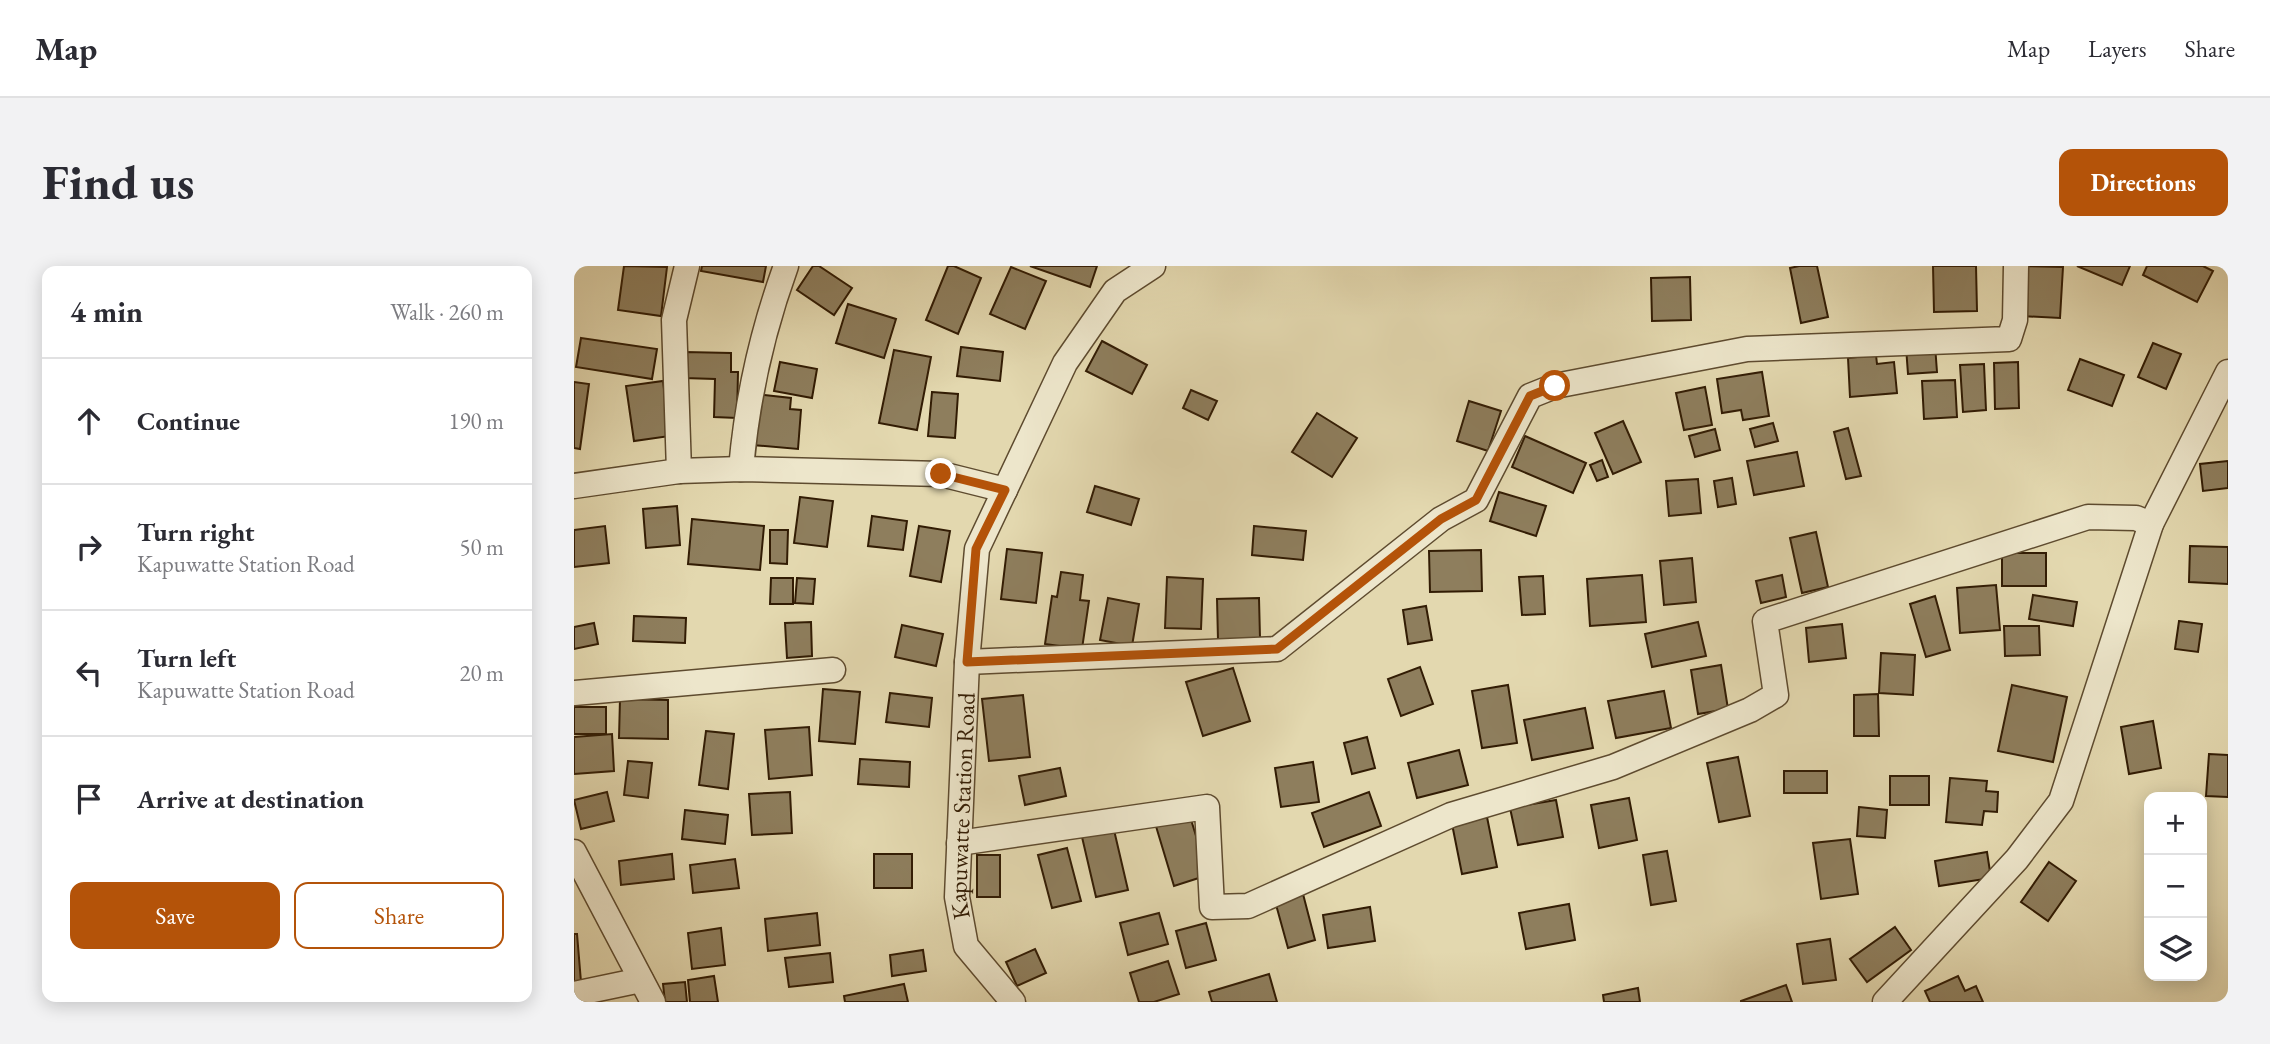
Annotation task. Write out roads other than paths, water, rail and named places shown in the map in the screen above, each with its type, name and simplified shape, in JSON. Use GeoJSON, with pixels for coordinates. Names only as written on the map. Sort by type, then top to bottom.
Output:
{"type":"FeatureCollection","features":[{"type":"Feature","properties":{"kind":"street"},"geometry":{"type":"LineString","coordinates":[[679,471],[674,320],[687,266]]}},
{"type":"Feature","properties":{"kind":"street"},"geometry":{"type":"LineString","coordinates":[[741,469],[746,415],[768,313],[786,266]]}},
{"type":"Feature","properties":{"kind":"street","name":"Kapuwatte Station Road"},"geometry":{"type":"LineString","coordinates":[[1013,1002],[966,946],[957,897],[967,662],[976,549],[1065,363],[1115,291],[1153,266]]}},
{"type":"Feature","properties":{"kind":"street"},"geometry":{"type":"LineString","coordinates":[[967,662],[1277,649],[1441,519],[1476,500],[1530,396],[1555,386],[1747,349],[2009,339],[2015,320],[2016,266]]}},
{"type":"Feature","properties":{"kind":"street"},"geometry":{"type":"LineString","coordinates":[[1885,1002],[2017,859],[2061,801],[2151,524],[2228,372]]}},
{"type":"Feature","properties":{"kind":"street"},"geometry":{"type":"LineString","coordinates":[[574,486],[679,471],[741,469],[941,474],[1005,490]]}},
{"type":"Feature","properties":{"kind":"street"},"geometry":{"type":"LineString","coordinates":[[959,844],[1207,807],[1212,907],[1248,906],[1451,815],[1613,767],[1750,710],[1776,695],[1765,621],[2088,517],[2136,518],[2151,524]]}},
{"type":"Feature","properties":{"kind":"street"},"geometry":{"type":"LineString","coordinates":[[574,693],[833,670]]}},
{"type":"Feature","properties":{"kind":"street"},"geometry":{"type":"LineString","coordinates":[[574,852],[653,1002]]}},
{"type":"Feature","properties":{"kind":"street"},"geometry":{"type":"LineString","coordinates":[[574,994],[641,979]]}}]}
